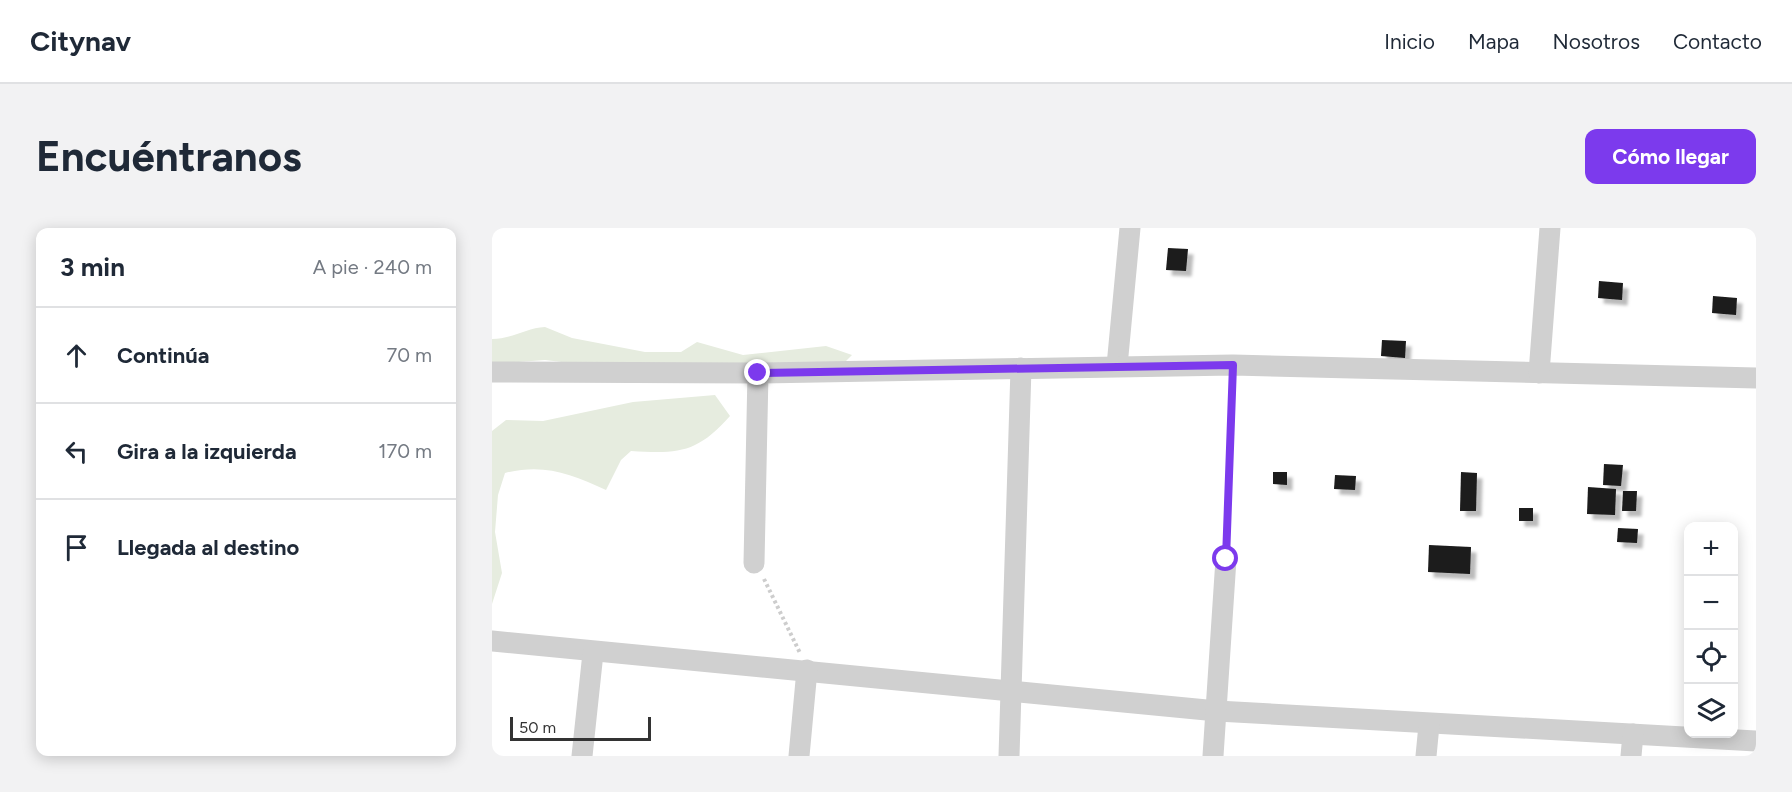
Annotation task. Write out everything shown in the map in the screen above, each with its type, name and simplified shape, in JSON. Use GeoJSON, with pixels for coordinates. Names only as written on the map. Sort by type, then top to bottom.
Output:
{"type":"FeatureCollection","features":[{"type":"Feature","properties":{"kind":"street"},"geometry":{"type":"LineString","coordinates":[[1117,366],[1130,228]]}},
{"type":"Feature","properties":{"kind":"street"},"geometry":{"type":"LineString","coordinates":[[1539,373],[1550,228]]}},
{"type":"Feature","properties":{"kind":"street"},"geometry":{"type":"LineString","coordinates":[[492,372],[758,373],[1233,365],[1756,378]]}},
{"type":"Feature","properties":{"kind":"street"},"geometry":{"type":"LineString","coordinates":[[1009,756],[1021,368]]}},
{"type":"Feature","properties":{"kind":"street"},"geometry":{"type":"LineString","coordinates":[[754,563],[758,373]]}},
{"type":"Feature","properties":{"kind":"street"},"geometry":{"type":"LineString","coordinates":[[1213,756],[1226,559]]}},
{"type":"Feature","properties":{"kind":"street"},"geometry":{"type":"LineString","coordinates":[[492,641],[1217,711],[1429,725],[1756,741]]}},
{"type":"Feature","properties":{"kind":"street"},"geometry":{"type":"LineString","coordinates":[[582,756],[593,652]]}},
{"type":"Feature","properties":{"kind":"street"},"geometry":{"type":"LineString","coordinates":[[798,756],[807,670]]}},
{"type":"Feature","properties":{"kind":"street"},"geometry":{"type":"LineString","coordinates":[[1426,756],[1429,725]]}},
{"type":"Feature","properties":{"kind":"street"},"geometry":{"type":"LineString","coordinates":[[1631,756],[1633,734]]}},
{"type":"Feature","properties":{"kind":"path"},"geometry":{"type":"LineString","coordinates":[[1226,559],[1233,365]]}},
{"type":"Feature","properties":{"kind":"path"},"geometry":{"type":"LineString","coordinates":[[754,563],[793,635],[807,670]]}},
{"type":"Feature","properties":{"kind":"shaded area"},"geometry":{"type":"Polygon","coordinates":[[[545,327],[572,338],[645,352],[681,352],[697,342],[743,355],[826,346],[852,355],[844,363],[587,365],[545,360],[492,364],[492,339],[545,327]]]}},
{"type":"Feature","properties":{"kind":"shaded area"},"geometry":{"type":"Polygon","coordinates":[[[715,395],[730,416],[707,438],[686,449],[675,451],[631,451],[621,460],[606,490],[557,472],[532,469],[505,473],[498,495],[495,532],[502,573],[492,604],[492,431],[506,420],[543,421],[633,402],[715,395]]]}},
{"type":"Feature","properties":{"kind":"building"},"geometry":{"type":"Polygon","coordinates":[[[1168,248],[1188,249],[1186,271],[1166,270],[1168,248]]]}},
{"type":"Feature","properties":{"kind":"building"},"geometry":{"type":"Polygon","coordinates":[[[1599,281],[1623,283],[1622,300],[1598,298],[1599,281]]]}},
{"type":"Feature","properties":{"kind":"building"},"geometry":{"type":"Polygon","coordinates":[[[1713,296],[1737,298],[1736,315],[1712,313],[1713,296]]]}},
{"type":"Feature","properties":{"kind":"building"},"geometry":{"type":"Polygon","coordinates":[[[1382,340],[1406,341],[1405,358],[1381,356],[1382,340]]]}},
{"type":"Feature","properties":{"kind":"building"},"geometry":{"type":"Polygon","coordinates":[[[1604,464],[1623,465],[1621,486],[1603,485],[1604,464]]]}},
{"type":"Feature","properties":{"kind":"building"},"geometry":{"type":"Polygon","coordinates":[[[1273,472],[1287,472],[1287,485],[1273,484],[1273,472]]]}},
{"type":"Feature","properties":{"kind":"building"},"geometry":{"type":"Polygon","coordinates":[[[1461,472],[1477,473],[1476,511],[1460,511],[1461,472]]]}},
{"type":"Feature","properties":{"kind":"building"},"geometry":{"type":"Polygon","coordinates":[[[1335,475],[1356,476],[1355,490],[1334,489],[1335,475]]]}},
{"type":"Feature","properties":{"kind":"building"},"geometry":{"type":"Polygon","coordinates":[[[1588,487],[1616,489],[1615,515],[1587,514],[1588,487]]]}},
{"type":"Feature","properties":{"kind":"building"},"geometry":{"type":"Polygon","coordinates":[[[1623,491],[1637,491],[1636,511],[1622,511],[1623,491]]]}},
{"type":"Feature","properties":{"kind":"building"},"geometry":{"type":"Polygon","coordinates":[[[1519,508],[1533,508],[1533,521],[1519,521],[1519,508]]]}},
{"type":"Feature","properties":{"kind":"building"},"geometry":{"type":"Polygon","coordinates":[[[1618,528],[1638,529],[1637,543],[1617,542],[1618,528]]]}},
{"type":"Feature","properties":{"kind":"building"},"geometry":{"type":"Polygon","coordinates":[[[1429,545],[1471,547],[1470,574],[1428,572],[1429,545]]]}},
{"type":"Feature","properties":{"kind":"route"},"geometry":{"type":"LineString","coordinates":[[758,373],[1233,365],[1226,559]]}}]}
